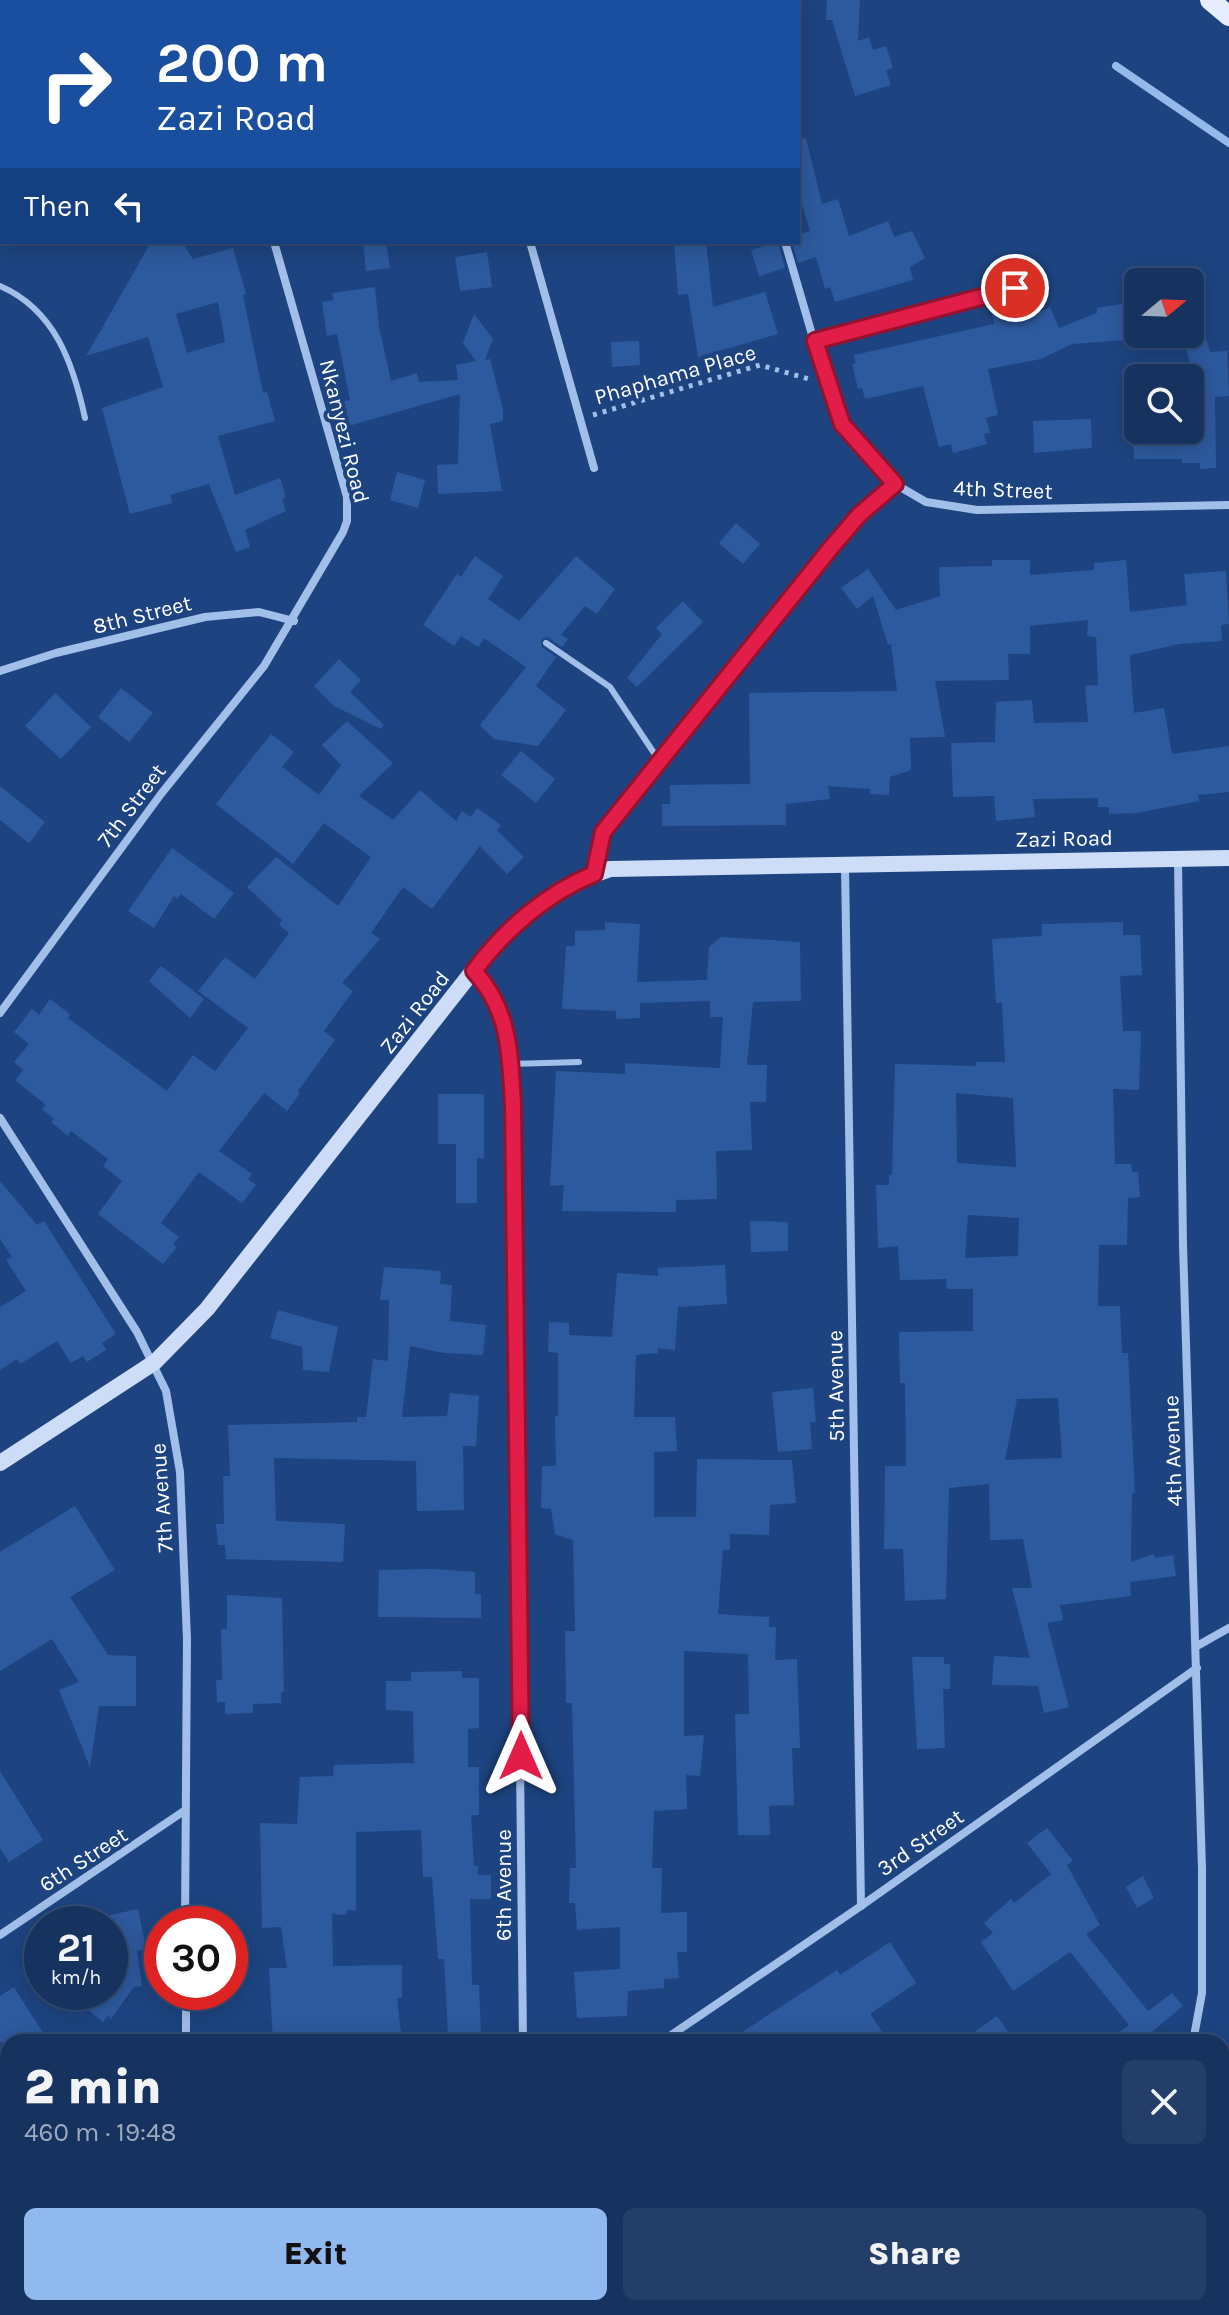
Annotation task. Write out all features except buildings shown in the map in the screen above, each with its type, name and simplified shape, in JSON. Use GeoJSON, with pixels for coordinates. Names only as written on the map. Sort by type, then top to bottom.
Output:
{"type":"FeatureCollection","features":[{"type":"Feature","properties":{"kind":"main road"},"geometry":{"type":"LineString","coordinates":[[1210,0],[1229,16]]}},
{"type":"Feature","properties":{"kind":"street","name":"Nkanyezi Road"},"geometry":{"type":"LineString","coordinates":[[275,244],[330,434],[348,509],[343,532],[294,621]]}},
{"type":"Feature","properties":{"kind":"street"},"geometry":{"type":"LineString","coordinates":[[531,244],[594,468]]}},
{"type":"Feature","properties":{"kind":"street"},"geometry":{"type":"LineString","coordinates":[[594,874],[603,832],[830,549],[859,515],[895,484],[853,441],[842,424],[826,383],[786,244]]}},
{"type":"Feature","properties":{"kind":"street"},"geometry":{"type":"LineString","coordinates":[[815,341],[1038,282]]}},
{"type":"Feature","properties":{"kind":"street","name":"4th Street"},"geometry":{"type":"LineString","coordinates":[[895,484],[926,502],[977,510],[1229,505]]}},
{"type":"Feature","properties":{"kind":"street","name":"8th Street"},"geometry":{"type":"LineString","coordinates":[[0,671],[56,653],[205,617],[259,612],[294,621]]}},
{"type":"Feature","properties":{"kind":"street","name":"7th Street"},"geometry":{"type":"LineString","coordinates":[[0,1013],[161,794],[264,666],[294,621]]}},
{"type":"Feature","properties":{"kind":"street","name":"Zazi Road"},"geometry":{"type":"LineString","coordinates":[[0,1463],[155,1362],[207,1309],[497,943],[542,903],[571,884],[594,874],[638,868],[1229,858]]}},
{"type":"Feature","properties":{"kind":"street","name":"4th Avenue"},"geometry":{"type":"LineString","coordinates":[[1178,859],[1183,1245],[1197,1646],[1202,1993],[1194,2034]]}},
{"type":"Feature","properties":{"kind":"street","name":"5th Avenue"},"geometry":{"type":"LineString","coordinates":[[845,865],[861,1906]]}},
{"type":"Feature","properties":{"kind":"street","name":"6th Avenue"},"geometry":{"type":"LineString","coordinates":[[474,971],[494,992],[511,1064],[518,1276],[523,2034]]}},
{"type":"Feature","properties":{"kind":"street","name":"7th Avenue"},"geometry":{"type":"LineString","coordinates":[[0,1118],[155,1362],[166,1391],[180,1472],[187,1639],[185,1906]]}},
{"type":"Feature","properties":{"kind":"street"},"geometry":{"type":"LineString","coordinates":[[1197,1646],[1229,1628]]}},
{"type":"Feature","properties":{"kind":"street","name":"3rd Street"},"geometry":{"type":"LineString","coordinates":[[673,2034],[861,1906],[1197,1668]]}},
{"type":"Feature","properties":{"kind":"street","name":"6th Street"},"geometry":{"type":"LineString","coordinates":[[0,1935],[184,1811]]}},
{"type":"Feature","properties":{"kind":"street"},"geometry":{"type":"LineString","coordinates":[[186,2010],[186,2034]]}},
{"type":"Feature","properties":{"kind":"lane"},"geometry":{"type":"LineString","coordinates":[[0,286],[17,294],[39,311],[56,333],[76,377],[85,418]]}},
{"type":"Feature","properties":{"kind":"lane"},"geometry":{"type":"LineString","coordinates":[[546,643],[610,687],[660,763]]}},
{"type":"Feature","properties":{"kind":"lane"},"geometry":{"type":"LineString","coordinates":[[511,1064],[579,1062]]}},
{"type":"Feature","properties":{"kind":"path","name":"Phaphama Place"},"geometry":{"type":"LineString","coordinates":[[580,419],[760,365],[826,383]]}},
{"type":"Feature","properties":{"kind":"waterway"},"geometry":{"type":"LineString","coordinates":[[1116,66],[1229,143]]}},
{"type":"Feature","properties":{"kind":"route"},"geometry":{"type":"LineString","coordinates":[[521,1756],[518,1276],[513,1105],[509,1050],[502,1018],[494,992],[474,971],[487,953],[542,903],[571,884],[594,874],[603,832],[830,549],[859,515],[895,484],[853,441],[842,424],[832,403],[815,341],[1015,288]]}}]}
